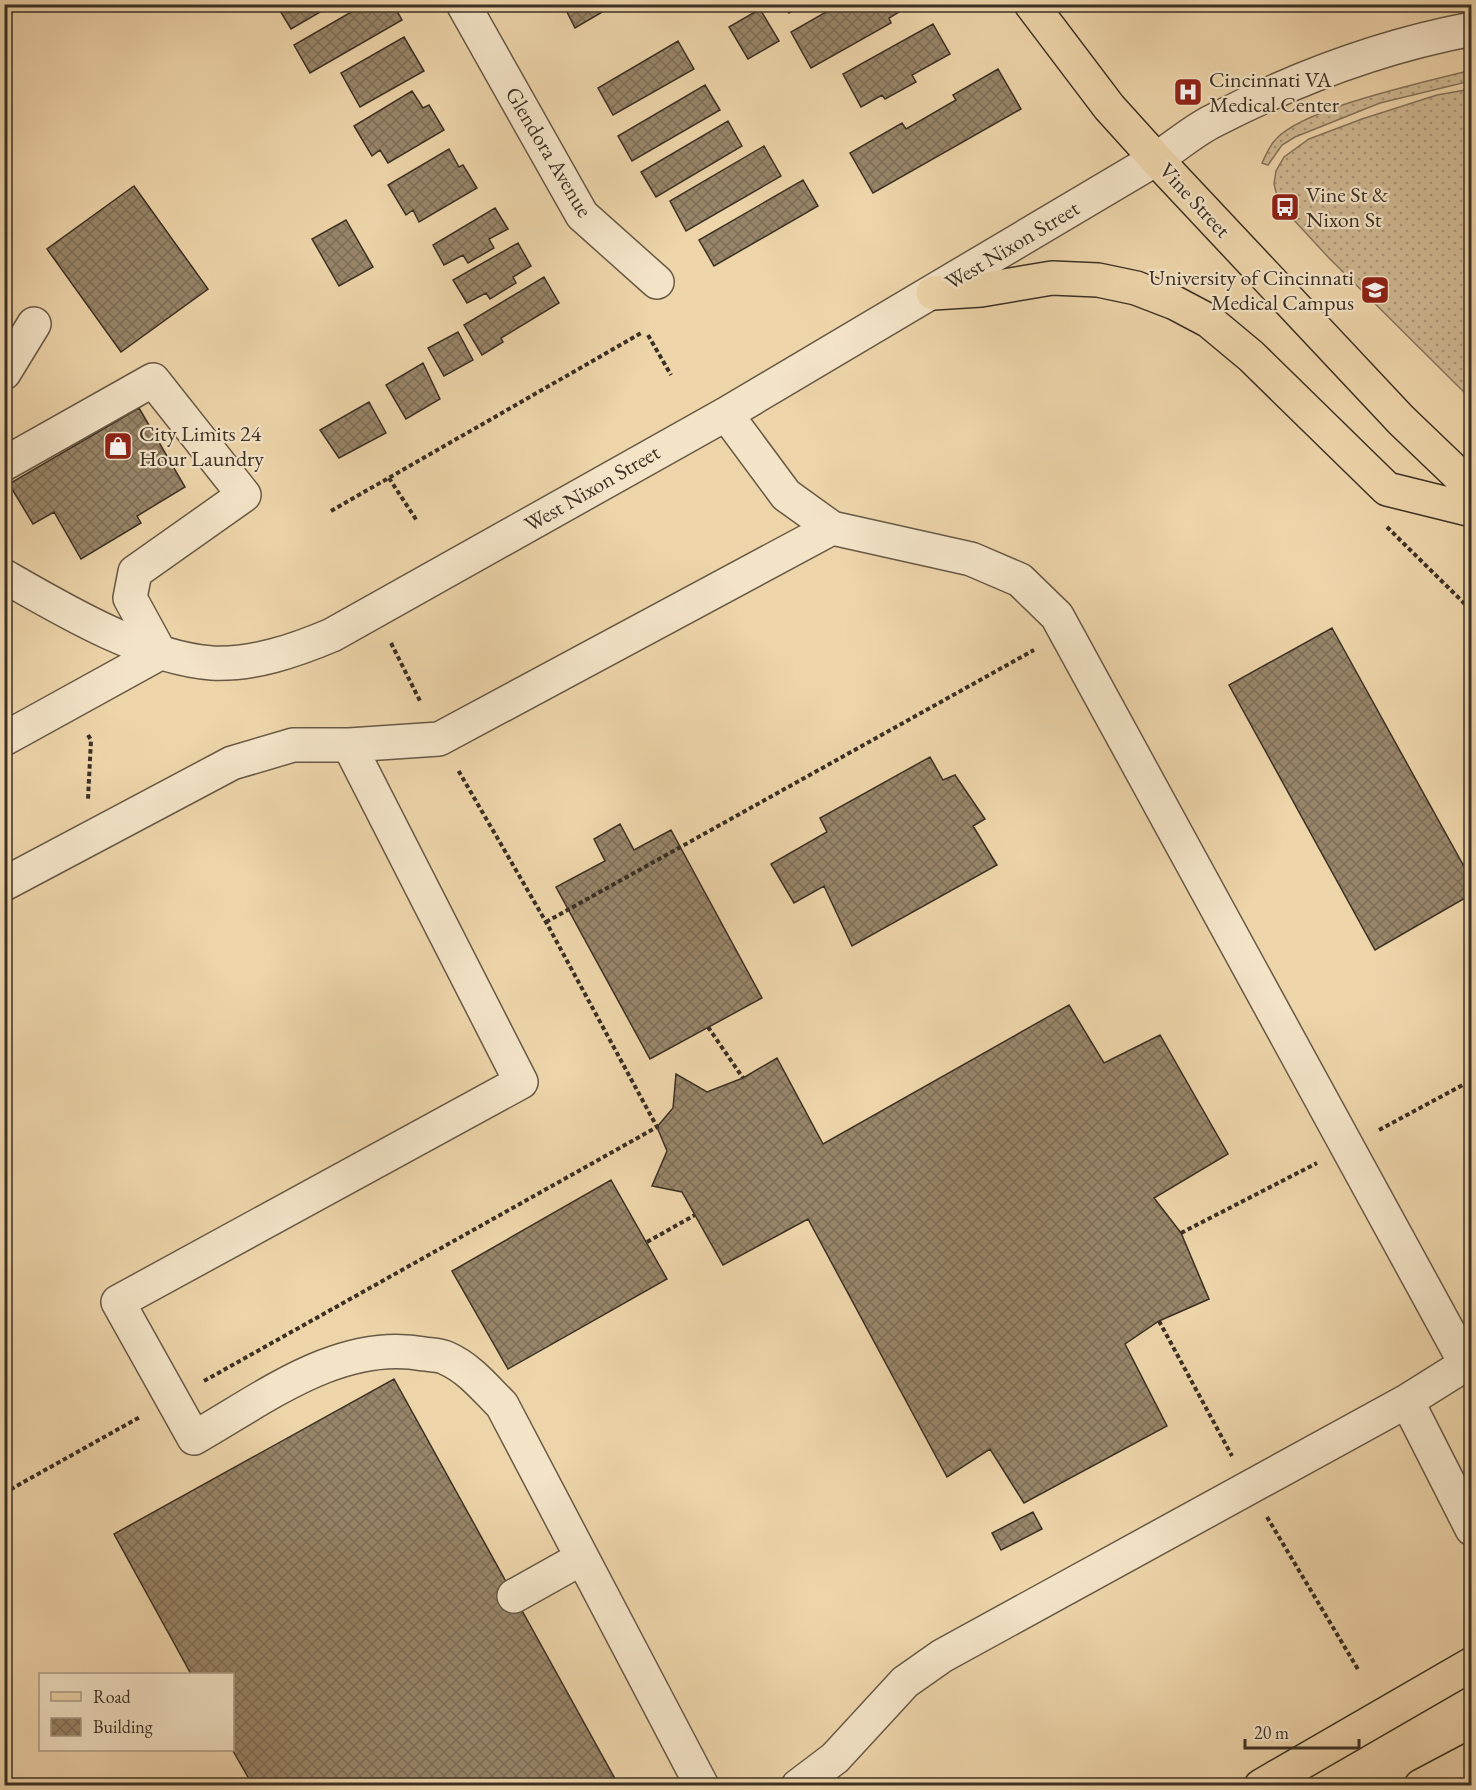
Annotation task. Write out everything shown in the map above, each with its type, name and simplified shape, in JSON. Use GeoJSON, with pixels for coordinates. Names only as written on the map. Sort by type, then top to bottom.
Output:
{"type":"FeatureCollection","features":[{"type":"Feature","properties":{"kind":"main road","name":"Vine Street"},"geometry":{"type":"LineString","coordinates":[[1031,4],[1109,107],[1156,159],[1401,420],[1472,488]]}},
{"type":"Feature","properties":{"kind":"main road"},"geometry":{"type":"LineString","coordinates":[[933,293],[981,290],[1052,278],[1087,279],[1136,288],[1174,303],[1209,321],[1251,356],[1387,489],[1472,510]]}},
{"type":"Feature","properties":{"kind":"main road"},"geometry":{"type":"LineString","coordinates":[[1261,1785],[1472,1664]]}},
{"type":"Feature","properties":{"kind":"main road"},"geometry":{"type":"LineString","coordinates":[[1421,1785],[1472,1759]]}},
{"type":"Feature","properties":{"kind":"street","name":"Glendora Avenue"},"geometry":{"type":"LineString","coordinates":[[463,4],[582,215],[657,282]]}},
{"type":"Feature","properties":{"kind":"street","name":"West Nixon Street"},"geometry":{"type":"LineString","coordinates":[[4,576],[63,610],[159,653],[212,663],[265,658],[300,649],[332,635],[726,414],[933,293],[1156,159],[1212,122],[1312,77],[1422,38],[1472,29]]}},
{"type":"Feature","properties":{"kind":"street"},"geometry":{"type":"LineString","coordinates":[[4,373],[34,324]]}},
{"type":"Feature","properties":{"kind":"street"},"geometry":{"type":"LineString","coordinates":[[4,464],[153,380],[244,495],[135,572],[130,598],[159,653],[4,739]]}},
{"type":"Feature","properties":{"kind":"street"},"geometry":{"type":"LineString","coordinates":[[726,414],[786,495],[832,528],[971,559],[1020,580],[1057,616],[1466,1364],[1407,1401],[942,1656],[905,1682],[835,1758],[798,1785]]}},
{"type":"Feature","properties":{"kind":"street"},"geometry":{"type":"LineString","coordinates":[[4,884],[232,763],[293,745],[349,745],[440,739],[832,528]]}},
{"type":"Feature","properties":{"kind":"street"},"geometry":{"type":"LineString","coordinates":[[349,745],[521,1082],[118,1302],[194,1438],[315,1369],[362,1353],[400,1349],[446,1358],[475,1377],[502,1405],[702,1785]]}},
{"type":"Feature","properties":{"kind":"street"},"geometry":{"type":"LineString","coordinates":[[1407,1401],[1472,1529]]}},
{"type":"Feature","properties":{"kind":"street"},"geometry":{"type":"LineString","coordinates":[[514,1596],[582,1558]]}},
{"type":"Feature","properties":{"kind":"path"},"geometry":{"type":"LineString","coordinates":[[331,511],[645,334],[671,375]]}},
{"type":"Feature","properties":{"kind":"path"},"geometry":{"type":"LineString","coordinates":[[389,478],[417,521]]}},
{"type":"Feature","properties":{"kind":"path"},"geometry":{"type":"LineString","coordinates":[[546,922],[1066,632]]}},
{"type":"Feature","properties":{"kind":"path"},"geometry":{"type":"LineString","coordinates":[[4,1493],[657,1127],[546,922],[440,739],[390,642]]}},
{"type":"Feature","properties":{"kind":"path"},"geometry":{"type":"LineString","coordinates":[[82,727],[90,740],[91,778],[85,818],[95,836]]}},
{"type":"Feature","properties":{"kind":"path"},"geometry":{"type":"LineString","coordinates":[[708,1027],[743,1078]]}},
{"type":"Feature","properties":{"kind":"path"},"geometry":{"type":"LineString","coordinates":[[647,1242],[695,1215]]}},
{"type":"Feature","properties":{"kind":"shaded area"},"geometry":{"type":"Polygon","coordinates":[[[1471,70],[1471,81],[1380,103],[1295,137],[1282,145],[1268,165],[1262,163],[1276,139],[1291,127],[1313,116],[1368,97],[1471,70]]]}},
{"type":"Feature","properties":{"kind":"shaded area"},"geometry":{"type":"Polygon","coordinates":[[[1472,89],[1471,399],[1329,258],[1279,204],[1274,184],[1276,171],[1284,157],[1309,139],[1437,95],[1472,89]]]}},
{"type":"Feature","properties":{"kind":"building"},"geometry":{"type":"Polygon","coordinates":[[[276,4],[334,4],[291,29],[276,4]]]}},
{"type":"Feature","properties":{"kind":"building"},"geometry":{"type":"Polygon","coordinates":[[[365,4],[393,4],[402,20],[310,73],[294,45],[365,4]]]}},
{"type":"Feature","properties":{"kind":"building"},"geometry":{"type":"Polygon","coordinates":[[[563,4],[616,4],[575,28],[563,4]]]}},
{"type":"Feature","properties":{"kind":"building"},"geometry":{"type":"Polygon","coordinates":[[[784,4],[805,4],[789,13],[784,4]]]}},
{"type":"Feature","properties":{"kind":"building"},"geometry":{"type":"Polygon","coordinates":[[[840,4],[912,4],[889,18],[891,23],[811,68],[791,32],[840,4]]]}},
{"type":"Feature","properties":{"kind":"building"},"geometry":{"type":"Polygon","coordinates":[[[760,9],[779,41],[748,59],[729,27],[760,9]]]}},
{"type":"Feature","properties":{"kind":"building"},"geometry":{"type":"Polygon","coordinates":[[[933,24],[950,54],[912,75],[916,82],[885,99],[882,95],[861,107],[843,74],[933,24]]]}},
{"type":"Feature","properties":{"kind":"building"},"geometry":{"type":"Polygon","coordinates":[[[404,37],[424,71],[360,107],[341,73],[404,37]]]}},
{"type":"Feature","properties":{"kind":"building"},"geometry":{"type":"Polygon","coordinates":[[[678,41],[694,69],[613,115],[598,88],[678,41]]]}},
{"type":"Feature","properties":{"kind":"building"},"geometry":{"type":"Polygon","coordinates":[[[998,69],[1021,109],[873,193],[850,153],[902,123],[906,129],[956,100],[953,95],[998,69]]]}},
{"type":"Feature","properties":{"kind":"building"},"geometry":{"type":"Polygon","coordinates":[[[705,85],[720,110],[632,161],[618,136],[705,85]]]}},
{"type":"Feature","properties":{"kind":"building"},"geometry":{"type":"Polygon","coordinates":[[[412,91],[423,108],[429,105],[444,130],[388,163],[380,150],[372,156],[354,126],[412,91]]]}},
{"type":"Feature","properties":{"kind":"building"},"geometry":{"type":"Polygon","coordinates":[[[728,121],[742,146],[656,197],[641,172],[728,121]]]}},
{"type":"Feature","properties":{"kind":"building"},"geometry":{"type":"Polygon","coordinates":[[[764,146],[781,176],[686,231],[670,201],[764,146]]]}},
{"type":"Feature","properties":{"kind":"building"},"geometry":{"type":"Polygon","coordinates":[[[449,149],[459,167],[463,165],[477,188],[419,222],[413,210],[406,215],[388,185],[449,149]]]}},
{"type":"Feature","properties":{"kind":"building"},"geometry":{"type":"Polygon","coordinates":[[[803,180],[818,206],[714,266],[699,240],[803,180]]]}},
{"type":"Feature","properties":{"kind":"building"},"geometry":{"type":"Polygon","coordinates":[[[134,186],[208,289],[121,352],[47,249],[134,186]]]}},
{"type":"Feature","properties":{"kind":"building"},"geometry":{"type":"Polygon","coordinates":[[[495,208],[508,229],[489,239],[494,248],[468,263],[463,255],[444,265],[433,245],[495,208]]]}},
{"type":"Feature","properties":{"kind":"building"},"geometry":{"type":"Polygon","coordinates":[[[346,220],[373,267],[339,286],[312,239],[346,220]]]}},
{"type":"Feature","properties":{"kind":"building"},"geometry":{"type":"Polygon","coordinates":[[[518,243],[531,266],[513,277],[516,283],[490,299],[486,293],[467,303],[453,280],[518,243]]]}},
{"type":"Feature","properties":{"kind":"building"},"geometry":{"type":"Polygon","coordinates":[[[544,277],[559,303],[501,338],[503,342],[482,355],[464,325],[544,277]]]}},
{"type":"Feature","properties":{"kind":"building"},"geometry":{"type":"Polygon","coordinates":[[[458,332],[473,360],[444,376],[428,348],[458,332]]]}},
{"type":"Feature","properties":{"kind":"building"},"geometry":{"type":"Polygon","coordinates":[[[423,363],[440,399],[406,419],[386,385],[423,363]]]}},
{"type":"Feature","properties":{"kind":"building"},"geometry":{"type":"Polygon","coordinates":[[[369,402],[386,433],[339,458],[320,430],[369,402]]]}},
{"type":"Feature","properties":{"kind":"building","name":"City Limits 24 Hour Laundry"},"geometry":{"type":"Polygon","coordinates":[[[139,408],[185,487],[137,516],[141,523],[81,559],[54,512],[33,524],[9,484],[139,408]]]}},
{"type":"Feature","properties":{"kind":"building"},"geometry":{"type":"Polygon","coordinates":[[[1332,628],[1472,881],[1472,894],[1375,950],[1229,685],[1332,628]]]}},
{"type":"Feature","properties":{"kind":"building"},"geometry":{"type":"Polygon","coordinates":[[[930,757],[943,780],[955,775],[985,819],[973,826],[997,865],[852,946],[824,886],[794,903],[771,864],[827,832],[820,818],[930,757]]]}},
{"type":"Feature","properties":{"kind":"building"},"geometry":{"type":"Polygon","coordinates":[[[620,824],[634,850],[671,830],[762,998],[650,1059],[556,887],[605,861],[594,839],[620,824]]]}},
{"type":"Feature","properties":{"kind":"building"},"geometry":{"type":"Polygon","coordinates":[[[1069,1005],[1104,1063],[1160,1035],[1228,1154],[1154,1198],[1181,1233],[1209,1299],[1159,1321],[1125,1344],[1167,1426],[1024,1503],[990,1449],[947,1477],[808,1219],[723,1265],[682,1192],[652,1186],[667,1151],[657,1127],[673,1108],[676,1074],[707,1092],[743,1078],[777,1058],[823,1144],[1069,1005]]]}},
{"type":"Feature","properties":{"kind":"building"},"geometry":{"type":"Polygon","coordinates":[[[611,1180],[667,1279],[508,1369],[452,1271],[611,1180]]]}},
{"type":"Feature","properties":{"kind":"building"},"geometry":{"type":"Polygon","coordinates":[[[394,1379],[619,1786],[253,1786],[233,1751],[234,1673],[190,1673],[114,1534],[394,1379]]]}},
{"type":"Feature","properties":{"kind":"building"},"geometry":{"type":"Polygon","coordinates":[[[1033,1512],[1042,1529],[1001,1550],[992,1533],[1033,1512]]]}},
{"type":"Feature","properties":{"kind":"place","name":"Cincinnati VA Medical Center"},"geometry":{"type":"Point","coordinates":[1188,92]}},
{"type":"Feature","properties":{"kind":"place","name":"Vine St & Nixon St"},"geometry":{"type":"Point","coordinates":[1285,207]}},
{"type":"Feature","properties":{"kind":"place","name":"University of Cincinnati Medical Campus"},"geometry":{"type":"Point","coordinates":[1375,290]}},
{"type":"Feature","properties":{"kind":"place","name":"City Limits 24 Hour Laundry"},"geometry":{"type":"Point","coordinates":[118,446]}}]}
